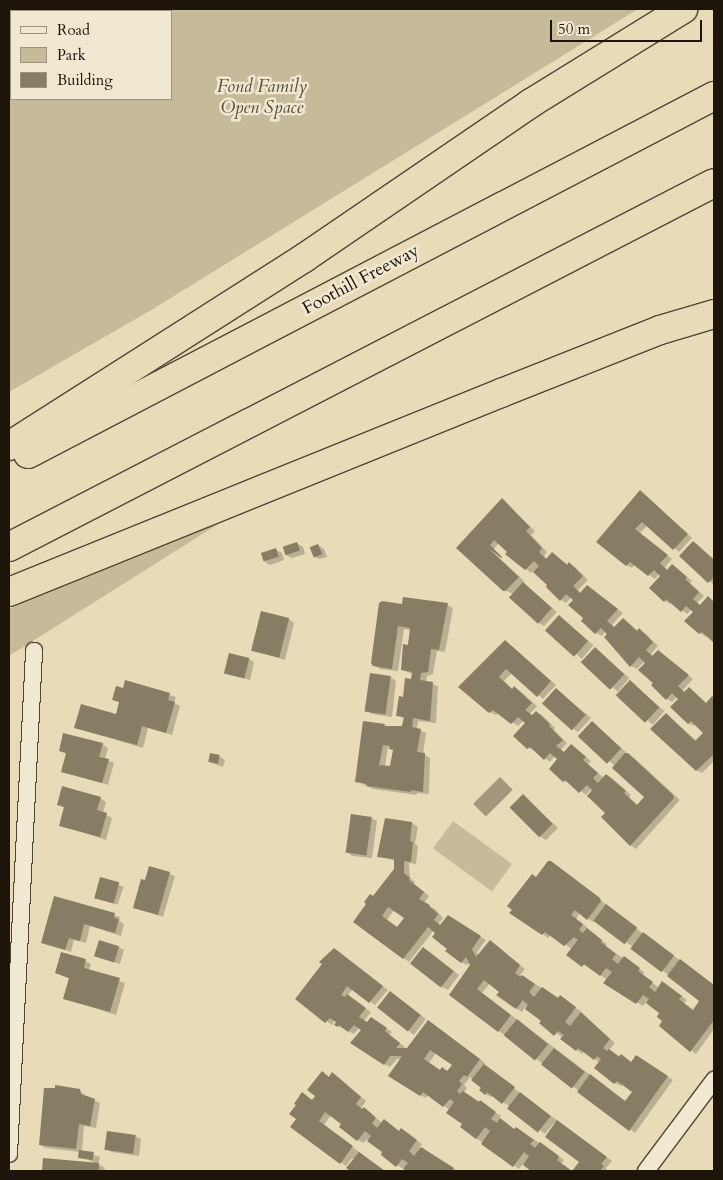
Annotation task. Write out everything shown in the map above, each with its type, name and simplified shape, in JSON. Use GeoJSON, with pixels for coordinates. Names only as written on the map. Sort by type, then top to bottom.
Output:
{"type":"FeatureCollection","features":[{"type":"Feature","properties":{"kind":"highway"},"geometry":{"type":"LineString","coordinates":[[9,446],[304,258],[531,103],[683,9]]}},
{"type":"Feature","properties":{"kind":"highway","name":"Foothill Freeway"},"geometry":{"type":"LineString","coordinates":[[9,464],[714,96]]}},
{"type":"Feature","properties":{"kind":"highway"},"geometry":{"type":"LineString","coordinates":[[9,547],[714,183]]}},
{"type":"Feature","properties":{"kind":"highway"},"geometry":{"type":"LineString","coordinates":[[9,592],[545,375],[660,330],[714,314]]}},
{"type":"Feature","properties":{"kind":"street"},"geometry":{"type":"LineString","coordinates":[[9,1154],[12,1014],[34,652]]}},
{"type":"Feature","properties":{"kind":"street"},"geometry":{"type":"LineString","coordinates":[[646,1171],[714,1080]]}},
{"type":"Feature","properties":{"kind":"green space","name":"Fond Family Open Space"},"geometry":{"type":"Polygon","coordinates":[[[9,9],[638,9],[153,309],[9,392],[9,9]]]}},
{"type":"Feature","properties":{"kind":"green space"},"geometry":{"type":"Polygon","coordinates":[[[250,504],[9,656],[9,609],[250,504]]]}},
{"type":"Feature","properties":{"kind":"green space"},"geometry":{"type":"Polygon","coordinates":[[[453,821],[512,864],[492,891],[433,849],[453,821]]]}},
{"type":"Feature","properties":{"kind":"shaded area"},"geometry":{"type":"Polygon","coordinates":[[[500,777],[513,790],[486,817],[473,804],[500,777]]]}},
{"type":"Feature","properties":{"kind":"building"},"geometry":{"type":"Polygon","coordinates":[[[640,490],[688,534],[673,550],[642,522],[635,529],[668,555],[660,563],[667,570],[672,564],[687,577],[685,579],[699,592],[693,599],[700,605],[708,596],[714,602],[714,643],[702,632],[699,634],[684,621],[693,612],[686,606],[681,612],[666,599],[664,602],[649,588],[660,576],[654,570],[648,576],[630,562],[626,566],[596,542],[640,490]]]}},
{"type":"Feature","properties":{"kind":"building"},"geometry":{"type":"Polygon","coordinates":[[[502,498],[530,527],[526,531],[542,548],[539,552],[546,559],[552,552],[567,565],[569,562],[583,576],[573,586],[580,593],[587,585],[618,609],[607,621],[614,627],[623,618],[637,631],[639,628],[653,642],[646,650],[652,656],[658,650],[689,675],[678,686],[684,692],[689,687],[706,703],[712,696],[714,698],[714,754],[696,771],[650,729],[666,713],[695,741],[703,733],[691,721],[688,724],[670,707],[678,699],[672,693],[666,700],[651,685],[653,683],[638,670],[645,663],[639,657],[630,667],[604,637],[607,634],[601,628],[595,634],[581,621],[583,618],[568,605],[573,600],[566,594],[560,601],[546,587],[547,585],[533,572],[539,566],[534,561],[525,570],[505,554],[507,552],[494,540],[490,545],[501,558],[487,547],[519,577],[503,591],[456,548],[502,498]]]}},
{"type":"Feature","properties":{"kind":"building"},"geometry":{"type":"Polygon","coordinates":[[[693,541],[714,560],[714,577],[708,583],[679,556],[693,541]]]}},
{"type":"Feature","properties":{"kind":"building"},"geometry":{"type":"Polygon","coordinates":[[[297,542],[300,551],[286,555],[283,547],[297,542]]]}},
{"type":"Feature","properties":{"kind":"building"},"geometry":{"type":"Polygon","coordinates":[[[318,544],[322,554],[314,558],[310,547],[318,544]]]}},
{"type":"Feature","properties":{"kind":"building"},"geometry":{"type":"Polygon","coordinates":[[[276,548],[279,557],[264,562],[261,553],[276,548]]]}},
{"type":"Feature","properties":{"kind":"building"},"geometry":{"type":"Polygon","coordinates":[[[523,582],[552,608],[538,624],[509,598],[523,582]]]}},
{"type":"Feature","properties":{"kind":"building"},"geometry":{"type":"Polygon","coordinates":[[[403,597],[448,603],[439,650],[431,649],[428,672],[421,673],[420,680],[433,682],[430,721],[413,718],[412,727],[421,729],[417,752],[425,753],[423,792],[366,786],[367,784],[355,782],[363,721],[385,724],[384,726],[402,726],[404,717],[396,716],[399,696],[403,697],[405,678],[411,679],[412,672],[401,670],[403,644],[408,645],[410,628],[398,626],[392,669],[373,666],[371,663],[379,603],[382,601],[402,604],[403,597]],[[383,745],[379,765],[390,766],[393,750],[389,749],[390,746],[383,745]]]}},
{"type":"Feature","properties":{"kind":"building"},"geometry":{"type":"Polygon","coordinates":[[[261,611],[289,618],[279,658],[251,651],[261,611]]]}},
{"type":"Feature","properties":{"kind":"building"},"geometry":{"type":"Polygon","coordinates":[[[559,615],[588,641],[574,657],[545,631],[559,615]]]}},
{"type":"Feature","properties":{"kind":"building"},"geometry":{"type":"Polygon","coordinates":[[[505,640],[551,681],[537,697],[506,669],[499,677],[512,689],[514,686],[532,703],[525,710],[532,715],[536,711],[550,724],[549,726],[563,740],[556,746],[564,752],[571,744],[586,757],[583,760],[598,773],[593,778],[598,783],[606,774],[626,791],[624,793],[637,805],[644,797],[612,768],[625,753],[628,753],[673,795],[674,798],[630,846],[601,817],[605,813],[587,796],[592,790],[587,785],[579,793],[549,769],[557,759],[550,753],[544,760],[530,747],[527,749],[513,736],[525,723],[518,717],[511,724],[493,710],[489,713],[458,687],[505,640]]]}},
{"type":"Feature","properties":{"kind":"building"},"geometry":{"type":"Polygon","coordinates":[[[595,647],[624,674],[610,690],[581,662],[595,647]]]}},
{"type":"Feature","properties":{"kind":"building"},"geometry":{"type":"Polygon","coordinates":[[[229,653],[249,658],[244,678],[224,673],[229,653]]]}},
{"type":"Feature","properties":{"kind":"building"},"geometry":{"type":"Polygon","coordinates":[[[370,673],[391,676],[385,715],[365,712],[370,673]]]}},
{"type":"Feature","properties":{"kind":"building"},"geometry":{"type":"Polygon","coordinates":[[[125,680],[170,693],[168,700],[175,702],[166,733],[142,726],[137,745],[74,728],[81,704],[116,714],[119,702],[112,700],[116,686],[123,688],[125,680]]]}},
{"type":"Feature","properties":{"kind":"building"},"geometry":{"type":"Polygon","coordinates":[[[630,680],[659,707],[645,723],[616,695],[630,680]]]}},
{"type":"Feature","properties":{"kind":"building"},"geometry":{"type":"Polygon","coordinates":[[[556,688],[586,715],[572,730],[542,704],[556,688]]]}},
{"type":"Feature","properties":{"kind":"building"},"geometry":{"type":"Polygon","coordinates":[[[592,721],[621,748],[607,764],[578,736],[592,721]]]}},
{"type":"Feature","properties":{"kind":"building"},"geometry":{"type":"Polygon","coordinates":[[[63,733],[103,743],[99,757],[109,759],[102,783],[61,772],[66,753],[59,751],[63,733]]]}},
{"type":"Feature","properties":{"kind":"building"},"geometry":{"type":"Polygon","coordinates":[[[210,753],[220,755],[218,764],[208,762],[210,753]]]}},
{"type":"Feature","properties":{"kind":"building"},"geometry":{"type":"Polygon","coordinates":[[[62,786],[101,797],[97,810],[107,813],[100,837],[59,826],[64,807],[57,805],[62,786]]]}},
{"type":"Feature","properties":{"kind":"building"},"geometry":{"type":"Polygon","coordinates":[[[523,794],[553,824],[539,837],[510,807],[523,794]]]}},
{"type":"Feature","properties":{"kind":"building"},"geometry":{"type":"Polygon","coordinates":[[[351,814],[372,817],[366,856],[346,853],[351,814]]]}},
{"type":"Feature","properties":{"kind":"building"},"geometry":{"type":"Polygon","coordinates":[[[385,818],[412,822],[410,841],[413,842],[411,862],[404,861],[404,873],[410,878],[409,880],[424,892],[419,899],[430,905],[438,914],[434,920],[440,925],[448,915],[481,936],[472,949],[476,957],[490,940],[520,965],[515,973],[520,977],[522,975],[535,984],[529,992],[534,997],[542,987],[558,998],[560,995],[576,1007],[565,1022],[570,1026],[581,1012],[610,1039],[603,1048],[607,1051],[609,1049],[619,1057],[621,1054],[631,1062],[636,1055],[668,1076],[629,1131],[577,1092],[590,1074],[625,1101],[632,1092],[617,1081],[614,1084],[594,1068],[601,1059],[597,1056],[594,1060],[578,1048],[576,1051],[560,1039],[564,1035],[558,1031],[554,1036],[539,1023],[541,1021],[525,1009],[528,1005],[523,1000],[516,1009],[496,995],[499,992],[484,980],[477,989],[511,1015],[498,1032],[449,995],[470,965],[466,957],[461,963],[445,951],[447,949],[432,937],[435,933],[428,927],[403,959],[353,922],[366,904],[364,902],[370,894],[373,896],[394,869],[394,859],[377,857],[385,818]],[[388,907],[382,916],[397,927],[404,918],[388,907]]]}},
{"type":"Feature","properties":{"kind":"building"},"geometry":{"type":"Polygon","coordinates":[[[548,861],[551,861],[600,898],[601,901],[587,920],[575,910],[571,915],[583,924],[579,930],[583,933],[587,928],[602,940],[601,942],[616,954],[612,959],[618,964],[624,956],[640,968],[638,971],[653,982],[649,987],[655,992],[662,981],[682,996],[679,999],[693,1010],[699,1001],[667,976],[680,959],[714,985],[714,1020],[690,1052],[659,1026],[662,1021],[657,1017],[659,1013],[646,1003],[649,999],[643,995],[636,1004],[603,983],[612,972],[606,968],[600,976],[584,964],[582,967],[566,955],[578,940],[574,937],[564,946],[545,932],[542,935],[509,913],[512,910],[507,906],[532,874],[536,877],[548,861]]]}},
{"type":"Feature","properties":{"kind":"building"},"geometry":{"type":"Polygon","coordinates":[[[149,866],[170,872],[158,915],[133,908],[141,879],[145,880],[149,866]]]}},
{"type":"Feature","properties":{"kind":"building"},"geometry":{"type":"Polygon","coordinates":[[[100,877],[119,882],[114,903],[94,898],[100,877]]]}},
{"type":"Feature","properties":{"kind":"building"},"geometry":{"type":"Polygon","coordinates":[[[54,896],[115,913],[114,918],[119,919],[115,933],[84,924],[80,941],[69,938],[65,950],[41,943],[54,896]]]}},
{"type":"Feature","properties":{"kind":"building"},"geometry":{"type":"Polygon","coordinates":[[[606,904],[637,927],[625,944],[593,921],[606,904]]]}},
{"type":"Feature","properties":{"kind":"building"},"geometry":{"type":"Polygon","coordinates":[[[643,932],[674,955],[662,972],[630,949],[643,932]]]}},
{"type":"Feature","properties":{"kind":"building"},"geometry":{"type":"Polygon","coordinates":[[[99,940],[119,946],[114,962],[94,956],[99,940]]]}},
{"type":"Feature","properties":{"kind":"building"},"geometry":{"type":"Polygon","coordinates":[[[423,947],[454,971],[441,988],[410,964],[423,947]]]}},
{"type":"Feature","properties":{"kind":"building"},"geometry":{"type":"Polygon","coordinates":[[[334,948],[383,986],[369,1003],[347,986],[341,995],[345,997],[347,994],[366,1008],[359,1017],[367,1022],[371,1017],[387,1028],[385,1031],[400,1043],[396,1048],[407,1048],[428,1020],[480,1059],[467,1077],[464,1075],[459,1081],[462,1084],[457,1091],[460,1094],[463,1091],[479,1102],[480,1100],[496,1112],[491,1119],[497,1123],[500,1118],[514,1129],[516,1127],[534,1140],[530,1144],[535,1148],[540,1142],[559,1156],[557,1160],[572,1171],[531,1171],[523,1165],[529,1156],[524,1152],[513,1167],[481,1144],[490,1131],[485,1127],[476,1139],[460,1127],[462,1124],[446,1113],[454,1102],[450,1099],[443,1107],[423,1092],[420,1096],[388,1076],[402,1056],[390,1056],[384,1065],[350,1043],[361,1030],[354,1025],[348,1032],[339,1025],[338,1027],[334,1025],[336,1022],[330,1018],[325,1023],[295,999],[322,964],[319,962],[334,948]],[[430,1050],[424,1059],[440,1070],[442,1067],[447,1071],[452,1065],[430,1050]]]}},
{"type":"Feature","properties":{"kind":"building"},"geometry":{"type":"Polygon","coordinates":[[[61,952],[86,959],[84,968],[120,978],[110,1012],[63,999],[69,978],[55,973],[61,952]]]}},
{"type":"Feature","properties":{"kind":"building"},"geometry":{"type":"Polygon","coordinates":[[[390,991],[421,1015],[408,1032],[377,1008],[390,991]]]}},
{"type":"Feature","properties":{"kind":"building"},"geometry":{"type":"Polygon","coordinates":[[[517,1019],[548,1044],[535,1060],[504,1035],[517,1019]]]}},
{"type":"Feature","properties":{"kind":"building"},"geometry":{"type":"Polygon","coordinates":[[[554,1048],[585,1072],[572,1089],[541,1065],[554,1048]]]}},
{"type":"Feature","properties":{"kind":"building"},"geometry":{"type":"Polygon","coordinates":[[[484,1064],[515,1087],[502,1104],[487,1092],[485,1095],[479,1090],[481,1088],[471,1080],[484,1064]]]}},
{"type":"Feature","properties":{"kind":"building"},"geometry":{"type":"Polygon","coordinates":[[[322,1071],[329,1077],[332,1072],[361,1097],[356,1104],[362,1109],[364,1107],[376,1118],[372,1123],[377,1128],[384,1119],[399,1131],[401,1128],[417,1140],[409,1151],[414,1156],[421,1147],[454,1168],[452,1171],[407,1171],[403,1169],[408,1163],[402,1159],[396,1167],[381,1155],[382,1152],[367,1141],[371,1136],[365,1131],[357,1141],[339,1127],[341,1124],[325,1112],[319,1121],[353,1146],[340,1164],[290,1127],[296,1119],[289,1114],[296,1105],[294,1104],[302,1092],[312,1100],[315,1096],[307,1090],[322,1071]]]}},
{"type":"Feature","properties":{"kind":"building"},"geometry":{"type":"Polygon","coordinates":[[[55,1085],[80,1089],[81,1094],[95,1099],[90,1126],[79,1124],[76,1149],[39,1145],[44,1088],[55,1088],[55,1085]]]}},
{"type":"Feature","properties":{"kind":"building"},"geometry":{"type":"Polygon","coordinates":[[[520,1092],[551,1116],[538,1133],[507,1109],[520,1092]]]}},
{"type":"Feature","properties":{"kind":"building"},"geometry":{"type":"Polygon","coordinates":[[[557,1120],[607,1157],[601,1164],[604,1166],[600,1171],[572,1171],[579,1162],[545,1137],[557,1120]]]}},
{"type":"Feature","properties":{"kind":"building"},"geometry":{"type":"Polygon","coordinates":[[[107,1131],[136,1135],[133,1154],[104,1150],[107,1131]]]}},
{"type":"Feature","properties":{"kind":"building"},"geometry":{"type":"Polygon","coordinates":[[[79,1150],[94,1152],[93,1160],[78,1158],[79,1150]]]}},
{"type":"Feature","properties":{"kind":"building"},"geometry":{"type":"Polygon","coordinates":[[[359,1152],[385,1171],[350,1171],[346,1168],[359,1152]]]}},
{"type":"Feature","properties":{"kind":"building"},"geometry":{"type":"Polygon","coordinates":[[[43,1158],[99,1163],[99,1171],[42,1171],[43,1158]]]}}]}
